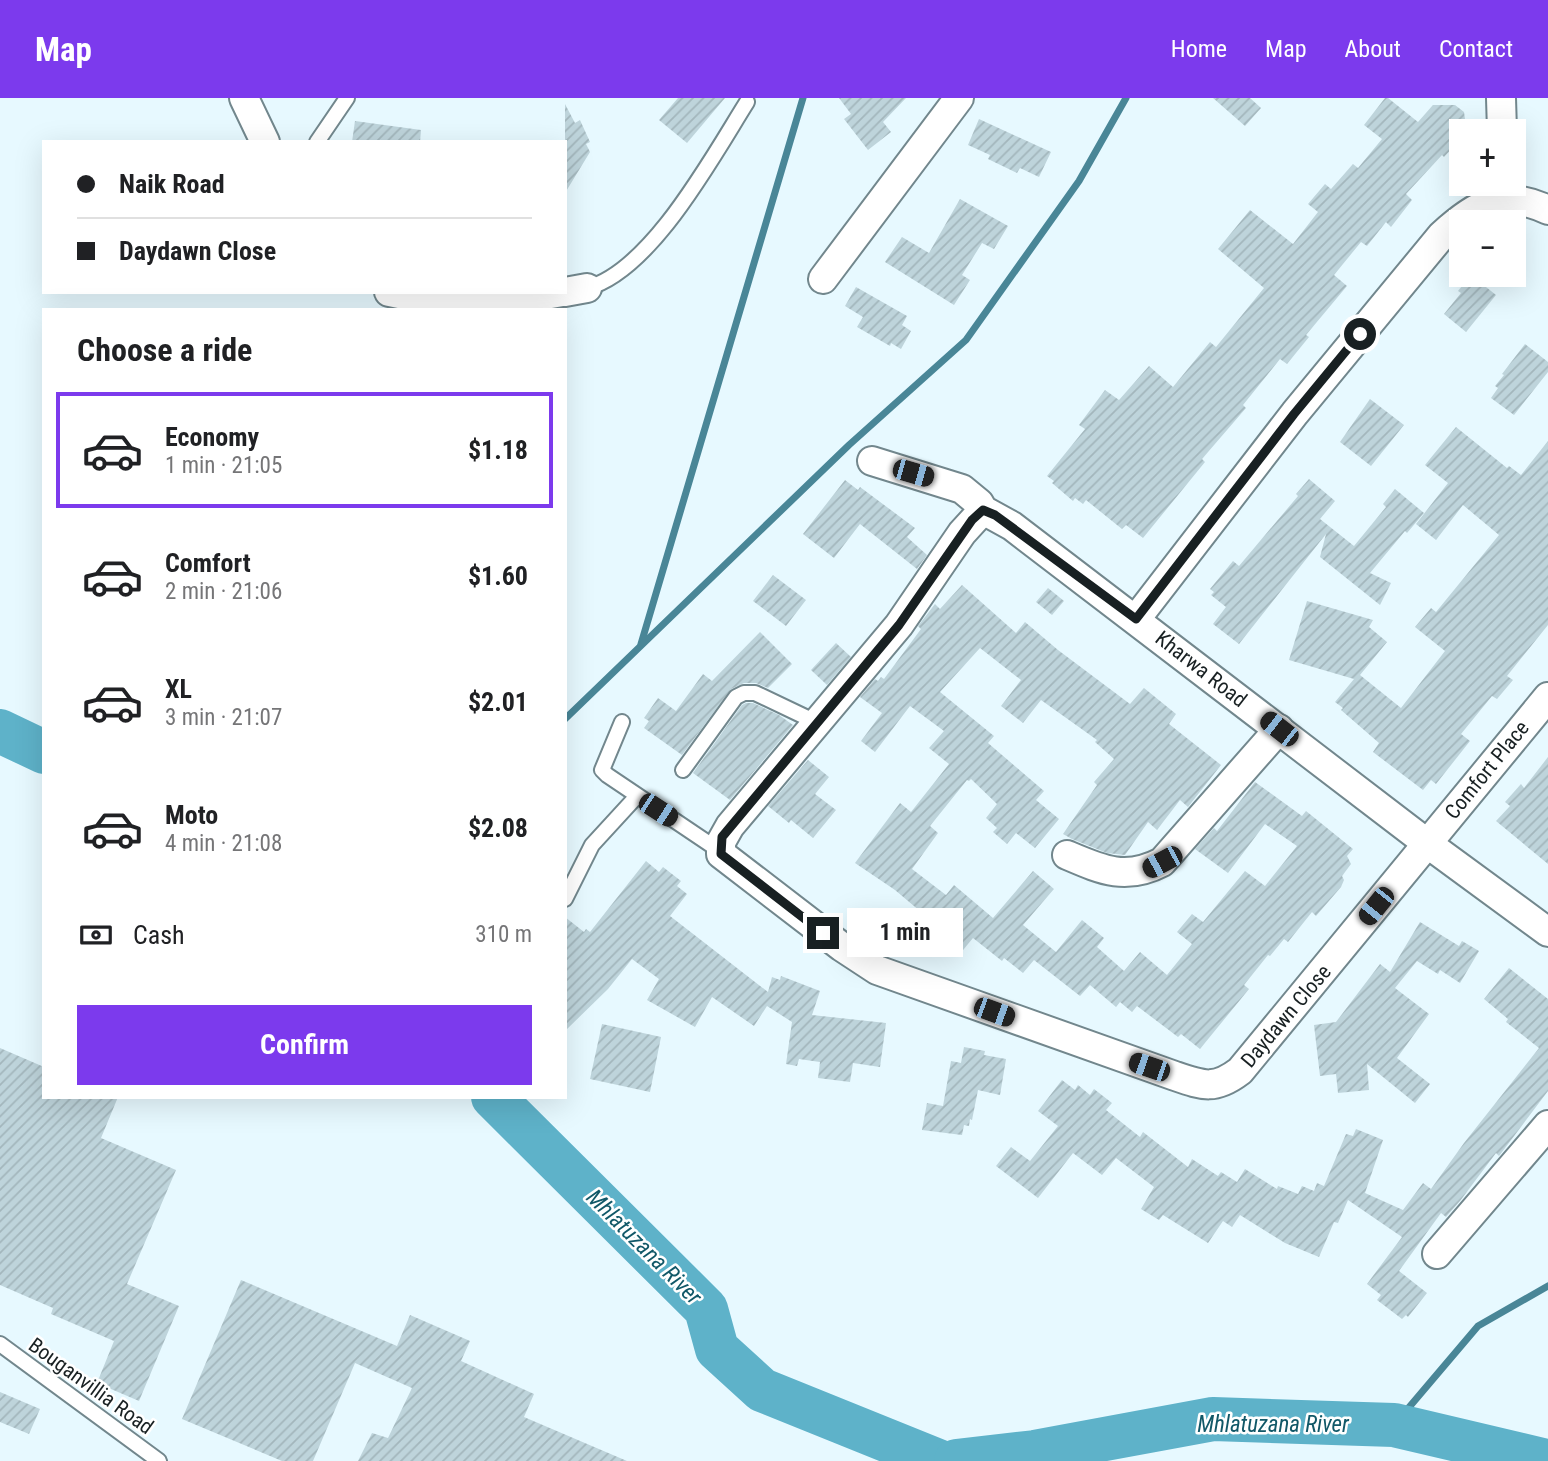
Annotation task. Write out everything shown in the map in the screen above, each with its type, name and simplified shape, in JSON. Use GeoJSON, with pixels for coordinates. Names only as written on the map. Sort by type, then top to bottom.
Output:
{"type":"FeatureCollection","features":[{"type":"Feature","properties":{"kind":"street"},"geometry":{"type":"LineString","coordinates":[[244,98],[263,140]]}},
{"type":"Feature","properties":{"kind":"street"},"geometry":{"type":"LineString","coordinates":[[823,279],[959,98]]}},
{"type":"Feature","properties":{"kind":"street"},"geometry":{"type":"LineString","coordinates":[[1501,98],[1502,119]]}},
{"type":"Feature","properties":{"kind":"street"},"geometry":{"type":"LineString","coordinates":[[1136,619],[1294,414],[1442,235],[1465,214],[1497,196]]}},
{"type":"Feature","properties":{"kind":"street"},"geometry":{"type":"LineString","coordinates":[[1511,196],[1548,210]]}},
{"type":"Feature","properties":{"kind":"street"},"geometry":{"type":"LineString","coordinates":[[400,294],[431,300],[484,303],[549,294]]}},
{"type":"Feature","properties":{"kind":"street","name":"Kharwa Road"},"geometry":{"type":"LineString","coordinates":[[872,461],[962,489],[979,503],[983,510],[1012,526],[1428,844],[1548,932]]}},
{"type":"Feature","properties":{"kind":"street"},"geometry":{"type":"LineString","coordinates":[[724,856],[722,837],[730,826],[899,625],[962,533],[983,510]]}},
{"type":"Feature","properties":{"kind":"street","name":"Comfort Place"},"geometry":{"type":"LineString","coordinates":[[1428,844],[1548,697]]}},
{"type":"Feature","properties":{"kind":"street"},"geometry":{"type":"LineString","coordinates":[[1067,855],[1111,872],[1148,870],[1162,862],[1279,729]]}},
{"type":"Feature","properties":{"kind":"street","name":"Daydawn Close"},"geometry":{"type":"LineString","coordinates":[[724,856],[842,947],[877,970],[1175,1076],[1214,1086],[1240,1071],[1428,844]]}},
{"type":"Feature","properties":{"kind":"street"},"geometry":{"type":"LineString","coordinates":[[1437,1254],[1548,1125]]}},
{"type":"Feature","properties":{"kind":"lane"},"geometry":{"type":"LineString","coordinates":[[318,140],[347,98]]}},
{"type":"Feature","properties":{"kind":"lane"},"geometry":{"type":"LineString","coordinates":[[571,291],[598,285],[611,277],[656,237],[676,213],[747,102]]}},
{"type":"Feature","properties":{"kind":"lane"},"geometry":{"type":"LineString","coordinates":[[683,770],[736,697],[744,693],[755,694],[818,723]]}},
{"type":"Feature","properties":{"kind":"lane"},"geometry":{"type":"LineString","coordinates":[[622,722],[602,770],[724,856]]}},
{"type":"Feature","properties":{"kind":"lane"},"geometry":{"type":"LineString","coordinates":[[567,895],[592,845],[637,796]]}},
{"type":"Feature","properties":{"kind":"lane","name":"Bouganvillia Road"},"geometry":{"type":"LineString","coordinates":[[1,1350],[159,1461]]}},
{"type":"Feature","properties":{"kind":"building"},"geometry":{"type":"Polygon","coordinates":[[[678,98],[725,98],[687,143],[659,120],[678,98]]]}},
{"type":"Feature","properties":{"kind":"building"},"geometry":{"type":"Polygon","coordinates":[[[839,98],[906,98],[883,122],[891,132],[868,150],[844,119],[851,114],[839,98]]]}},
{"type":"Feature","properties":{"kind":"building"},"geometry":{"type":"Polygon","coordinates":[[[1213,98],[1250,98],[1261,108],[1245,126],[1213,98]]]}},
{"type":"Feature","properties":{"kind":"building"},"geometry":{"type":"Polygon","coordinates":[[[1385,98],[1418,122],[1433,105],[1455,105],[1464,112],[1465,119],[1449,119],[1449,152],[1444,157],[1442,155],[1406,194],[1412,200],[1391,227],[1386,222],[1367,246],[1361,242],[1334,275],[1347,286],[1306,335],[1309,337],[1287,364],[1280,359],[1243,405],[1246,408],[1202,459],[1205,462],[1143,538],[1126,525],[1122,529],[1086,500],[1083,504],[1075,498],[1073,501],[1047,476],[1085,429],[1079,425],[1105,390],[1119,400],[1149,366],[1173,387],[1210,342],[1216,347],[1264,288],[1218,249],[1250,210],[1293,244],[1318,212],[1308,204],[1325,184],[1331,189],[1353,164],[1358,168],[1382,139],[1364,125],[1385,98]]]}},
{"type":"Feature","properties":{"kind":"building"},"geometry":{"type":"Polygon","coordinates":[[[565,104],[575,123],[580,120],[590,142],[586,144],[590,152],[567,190],[567,140],[565,104]]]}},
{"type":"Feature","properties":{"kind":"building"},"geometry":{"type":"Polygon","coordinates":[[[979,119],[1051,152],[1039,177],[1020,168],[1017,173],[988,159],[990,155],[968,145],[979,119]]]}},
{"type":"Feature","properties":{"kind":"building"},"geometry":{"type":"Polygon","coordinates":[[[355,121],[421,130],[420,140],[352,140],[355,121]]]}},
{"type":"Feature","properties":{"kind":"building"},"geometry":{"type":"Polygon","coordinates":[[[960,199],[1008,226],[994,249],[982,243],[962,275],[970,280],[954,305],[885,262],[902,237],[929,253],[960,199]]]}},
{"type":"Feature","properties":{"kind":"building"},"geometry":{"type":"Polygon","coordinates":[[[856,287],[907,316],[902,325],[911,331],[901,349],[891,343],[890,346],[857,327],[863,317],[845,306],[856,287]]]}},
{"type":"Feature","properties":{"kind":"building"},"geometry":{"type":"Polygon","coordinates":[[[1461,287],[1486,287],[1496,295],[1466,332],[1444,314],[1461,293],[1458,291],[1461,287]]]}},
{"type":"Feature","properties":{"kind":"building"},"geometry":{"type":"Polygon","coordinates":[[[1525,344],[1548,362],[1548,372],[1514,415],[1491,398],[1498,388],[1495,386],[1504,375],[1502,374],[1525,344]]]}},
{"type":"Feature","properties":{"kind":"building"},"geometry":{"type":"Polygon","coordinates":[[[1370,399],[1404,425],[1371,466],[1340,442],[1370,399]]]}},
{"type":"Feature","properties":{"kind":"building"},"geometry":{"type":"Polygon","coordinates":[[[1456,427],[1507,468],[1509,466],[1521,475],[1548,441],[1548,625],[1507,676],[1513,680],[1497,699],[1492,696],[1461,734],[1470,741],[1436,784],[1431,780],[1423,790],[1373,752],[1379,743],[1335,702],[1354,679],[1289,660],[1307,601],[1373,620],[1369,627],[1387,642],[1360,675],[1401,708],[1445,651],[1415,627],[1431,608],[1436,612],[1499,535],[1463,505],[1436,540],[1416,524],[1448,483],[1425,465],[1456,427]]]}},
{"type":"Feature","properties":{"kind":"building"},"geometry":{"type":"Polygon","coordinates":[[[1309,479],[1335,501],[1320,519],[1354,546],[1386,507],[1383,504],[1395,489],[1424,513],[1370,573],[1391,583],[1380,605],[1320,557],[1326,534],[1239,644],[1213,624],[1226,607],[1211,595],[1214,592],[1210,589],[1233,561],[1239,566],[1309,479]]]}},
{"type":"Feature","properties":{"kind":"building"},"geometry":{"type":"Polygon","coordinates":[[[845,480],[858,490],[860,487],[915,528],[907,537],[927,555],[917,569],[860,524],[834,558],[803,534],[845,480]]]}},
{"type":"Feature","properties":{"kind":"building"},"geometry":{"type":"Polygon","coordinates":[[[773,575],[806,600],[786,626],[753,601],[773,575]]]}},
{"type":"Feature","properties":{"kind":"building"},"geometry":{"type":"Polygon","coordinates":[[[962,585],[1016,633],[1025,622],[1130,704],[1144,688],[1176,714],[1169,724],[1221,765],[1188,807],[1180,800],[1157,830],[1148,822],[1125,855],[1107,853],[1072,839],[1063,834],[1097,785],[1094,782],[1114,759],[1095,742],[1097,740],[1041,700],[1023,723],[1001,706],[1021,680],[980,648],[940,692],[994,736],[988,743],[1044,791],[1036,800],[1059,819],[1035,848],[1016,833],[1007,844],[993,832],[997,828],[986,818],[997,804],[971,779],[967,780],[930,826],[938,833],[912,869],[946,895],[954,885],[993,918],[1033,871],[1054,889],[1023,925],[1056,952],[1082,920],[1104,938],[1097,947],[1124,971],[1140,952],[1167,975],[1192,944],[1177,932],[1192,914],[1203,922],[1245,871],[1265,886],[1297,846],[1265,824],[1228,873],[1195,849],[1214,828],[1217,831],[1255,782],[1302,816],[1306,811],[1353,849],[1347,856],[1351,864],[1342,876],[1344,880],[1341,887],[1316,916],[1312,912],[1288,942],[1284,939],[1270,956],[1268,955],[1244,985],[1249,989],[1200,1049],[1181,1034],[1178,1037],[1137,1006],[1132,1012],[1120,1002],[1116,1007],[1090,985],[1080,996],[1034,960],[1023,973],[1004,958],[1002,961],[973,938],[958,956],[935,935],[940,928],[895,890],[855,863],[900,803],[911,812],[949,764],[929,748],[944,731],[910,706],[875,752],[861,741],[882,713],[860,697],[875,679],[884,679],[921,629],[918,626],[935,604],[940,609],[962,585]]]}},
{"type":"Feature","properties":{"kind":"building"},"geometry":{"type":"Polygon","coordinates":[[[1048,588],[1064,601],[1052,615],[1036,602],[1048,588]]]}},
{"type":"Feature","properties":{"kind":"building"},"geometry":{"type":"Polygon","coordinates":[[[760,632],[792,664],[768,688],[756,683],[744,683],[731,689],[682,755],[644,728],[649,721],[644,718],[658,698],[676,711],[703,674],[712,681],[760,632]]]}},
{"type":"Feature","properties":{"kind":"building"},"geometry":{"type":"Polygon","coordinates":[[[836,643],[851,657],[827,685],[811,670],[836,643]]]}},
{"type":"Feature","properties":{"kind":"building"},"geometry":{"type":"Polygon","coordinates":[[[746,703],[753,703],[779,715],[793,725],[730,800],[693,773],[746,703]]]}},
{"type":"Feature","properties":{"kind":"building"},"geometry":{"type":"Polygon","coordinates":[[[1548,757],[1548,864],[1496,821],[1510,806],[1505,802],[1521,784],[1524,788],[1548,757]]]}},
{"type":"Feature","properties":{"kind":"building"},"geometry":{"type":"Polygon","coordinates":[[[808,760],[829,777],[815,794],[836,810],[813,838],[768,806],[808,760]]]}},
{"type":"Feature","properties":{"kind":"building"},"geometry":{"type":"Polygon","coordinates":[[[646,861],[659,872],[663,867],[681,881],[677,886],[687,894],[670,916],[768,992],[772,977],[780,980],[781,976],[820,991],[812,1015],[886,1023],[880,1067],[853,1063],[850,1082],[818,1078],[820,1062],[799,1059],[797,1066],[786,1064],[792,1022],[767,1006],[754,1026],[712,997],[695,1027],[647,1000],[659,979],[632,959],[608,989],[567,1029],[567,919],[584,932],[586,929],[590,932],[646,861]]]}},
{"type":"Feature","properties":{"kind":"building"},"geometry":{"type":"Polygon","coordinates":[[[1420,922],[1459,946],[1462,941],[1479,951],[1460,983],[1440,970],[1438,974],[1417,961],[1395,988],[1429,1014],[1397,1058],[1430,1084],[1415,1103],[1367,1064],[1369,1090],[1338,1093],[1336,1074],[1320,1076],[1314,1025],[1336,1022],[1380,964],[1390,972],[1420,922]]]}},
{"type":"Feature","properties":{"kind":"building"},"geometry":{"type":"Polygon","coordinates":[[[1509,968],[1548,999],[1548,1091],[1499,1156],[1496,1153],[1446,1217],[1441,1213],[1399,1271],[1427,1293],[1408,1317],[1406,1315],[1402,1319],[1377,1300],[1381,1295],[1367,1284],[1402,1237],[1348,1200],[1338,1223],[1334,1222],[1319,1257],[1285,1243],[1240,1215],[1232,1227],[1223,1221],[1208,1243],[1163,1215],[1159,1220],[1141,1209],[1154,1187],[1116,1158],[1102,1175],[1073,1153],[1038,1198],[996,1166],[1011,1147],[1030,1161],[1058,1126],[1038,1111],[1062,1080],[1075,1090],[1078,1085],[1090,1095],[1094,1089],[1112,1103],[1106,1110],[1140,1137],[1143,1132],[1188,1167],[1192,1159],[1218,1176],[1221,1172],[1237,1182],[1245,1169],[1277,1189],[1278,1186],[1298,1194],[1302,1186],[1314,1191],[1317,1183],[1324,1186],[1346,1134],[1353,1136],[1356,1129],[1383,1140],[1365,1193],[1403,1210],[1423,1183],[1431,1189],[1539,1048],[1506,1022],[1508,1019],[1484,999],[1509,968]]]}},
{"type":"Feature","properties":{"kind":"building"},"geometry":{"type":"Polygon","coordinates":[[[602,1024],[661,1037],[650,1092],[590,1079],[602,1024]]]}},
{"type":"Feature","properties":{"kind":"building"},"geometry":{"type":"Polygon","coordinates":[[[964,1047],[985,1051],[984,1055],[1006,1059],[1000,1095],[978,1090],[972,1120],[970,1119],[969,1126],[964,1125],[962,1135],[922,1130],[927,1103],[943,1106],[951,1061],[961,1063],[964,1047]]]}},
{"type":"Feature","properties":{"kind":"building"},"geometry":{"type":"Polygon","coordinates":[[[0,1048],[42,1066],[42,1099],[117,1099],[101,1138],[176,1170],[127,1284],[179,1306],[139,1401],[97,1383],[114,1341],[51,1314],[53,1308],[0,1285],[0,1048]]]}},
{"type":"Feature","properties":{"kind":"building"},"geometry":{"type":"Polygon","coordinates":[[[241,1280],[397,1346],[410,1315],[470,1341],[461,1361],[534,1394],[524,1417],[627,1461],[358,1461],[372,1433],[388,1438],[412,1388],[355,1363],[313,1461],[282,1461],[182,1419],[241,1280]]]}},
{"type":"Feature","properties":{"kind":"building"},"geometry":{"type":"Polygon","coordinates":[[[0,1392],[40,1409],[29,1434],[0,1422],[0,1392]]]}},
{"type":"Feature","properties":{"kind":"waterway"},"geometry":{"type":"LineString","coordinates":[[641,644],[803,98]]}},
{"type":"Feature","properties":{"kind":"waterway"},"geometry":{"type":"LineString","coordinates":[[567,717],[849,445],[966,340],[1079,181],[1126,98]]}},
{"type":"Feature","properties":{"kind":"waterway","name":"Mhlatuzana River"},"geometry":{"type":"LineString","coordinates":[[0,731],[42,751]]}},
{"type":"Feature","properties":{"kind":"waterway","name":"Mhlatuzana River"},"geometry":{"type":"LineString","coordinates":[[495,1099],[706,1309],[717,1349],[762,1390],[938,1461]]}},
{"type":"Feature","properties":{"kind":"waterway"},"geometry":{"type":"LineString","coordinates":[[1394,1425],[1478,1326],[1548,1286]]}},
{"type":"Feature","properties":{"kind":"waterway","name":"Mhlatuzana River"},"geometry":{"type":"LineString","coordinates":[[956,1461],[1035,1452],[1213,1419],[1394,1425],[1547,1461]]}},
{"type":"Feature","properties":{"kind":"route"},"geometry":{"type":"LineString","coordinates":[[823,933],[728,861],[721,854],[722,837],[899,625],[972,520],[983,510],[995,515],[1136,619],[1294,414],[1360,334]]}}]}
